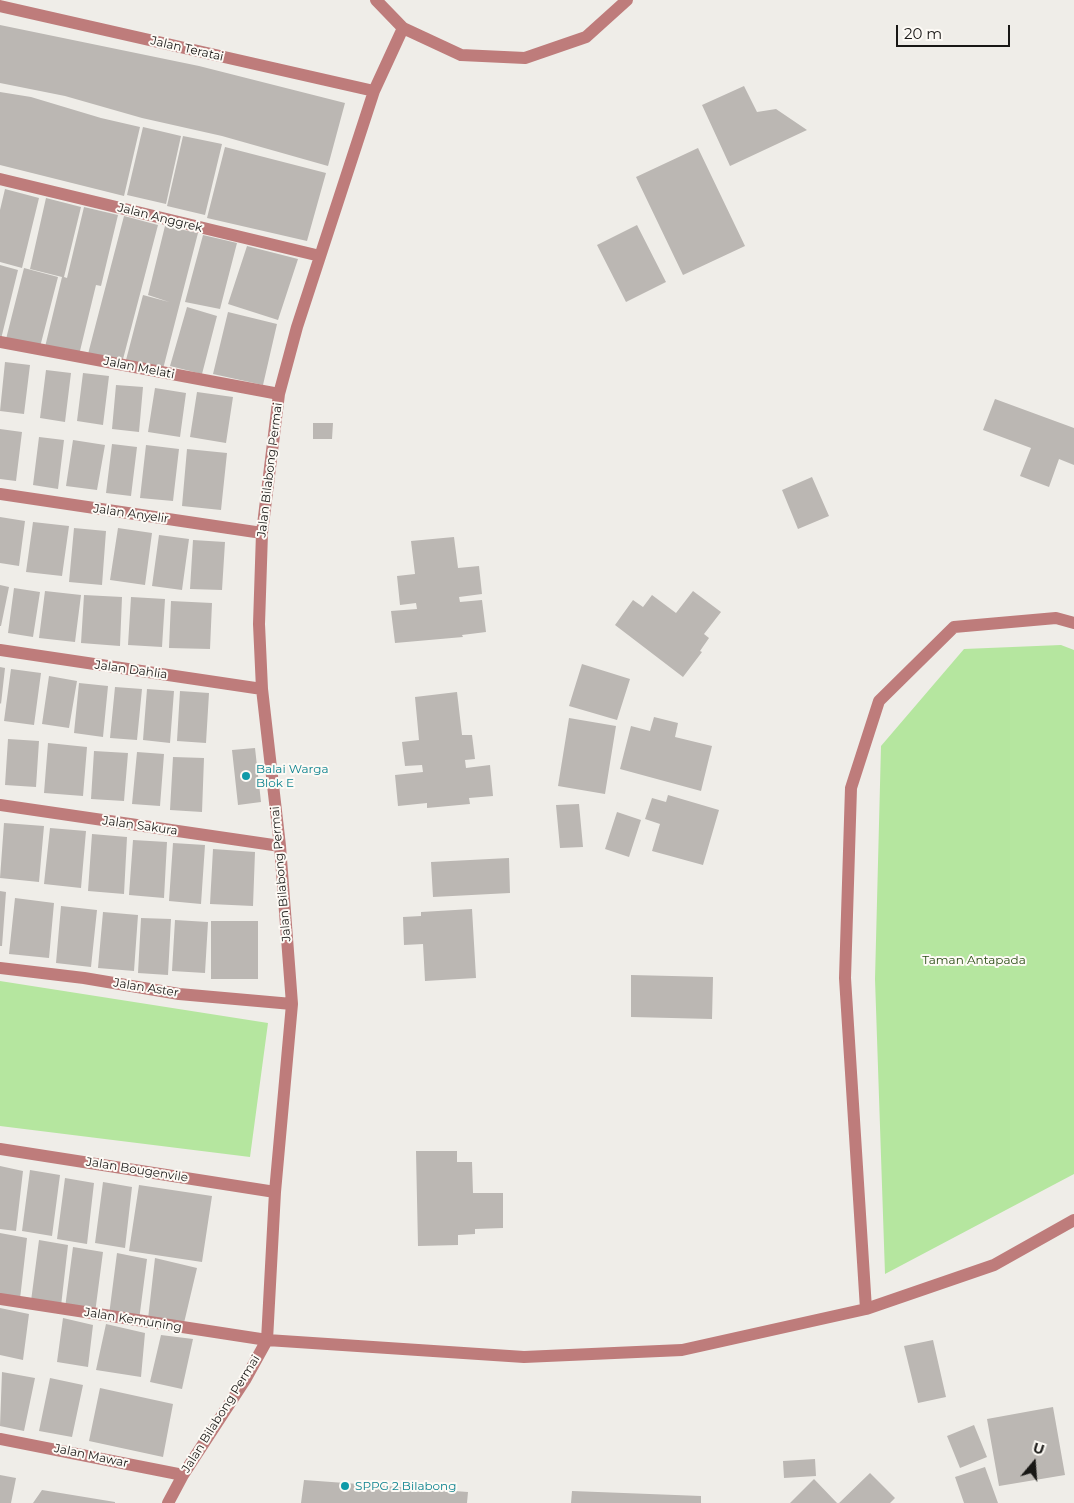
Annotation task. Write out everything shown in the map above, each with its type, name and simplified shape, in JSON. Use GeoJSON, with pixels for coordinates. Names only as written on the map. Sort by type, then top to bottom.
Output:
{"type":"FeatureCollection","features":[{"type":"Feature","properties":{"kind":"street"},"geometry":{"type":"LineString","coordinates":[[376,0],[403,28],[461,55],[526,58],[586,36],[627,0]]}},
{"type":"Feature","properties":{"kind":"street","name":"Jalan Teratai"},"geometry":{"type":"LineString","coordinates":[[0,6],[374,91]]}},
{"type":"Feature","properties":{"kind":"street","name":"Jalan Bilabong Permai"},"geometry":{"type":"LineString","coordinates":[[168,1503],[183,1475],[245,1380],[267,1340],[275,1192],[292,1004],[280,846],[262,689],[259,624],[262,533],[279,394],[320,256],[374,91],[403,28]]}},
{"type":"Feature","properties":{"kind":"street","name":"Jalan Anggrek"},"geometry":{"type":"LineString","coordinates":[[0,179],[320,256]]}},
{"type":"Feature","properties":{"kind":"street","name":"Jalan Melati"},"geometry":{"type":"LineString","coordinates":[[0,342],[279,394]]}},
{"type":"Feature","properties":{"kind":"street","name":"Jalan Anyelir"},"geometry":{"type":"LineString","coordinates":[[0,494],[262,533]]}},
{"type":"Feature","properties":{"kind":"street"},"geometry":{"type":"LineString","coordinates":[[866,1309],[845,978],[851,788],[879,701],[954,626],[1056,618],[1074,623]]}},
{"type":"Feature","properties":{"kind":"street","name":"Jalan Dahlia"},"geometry":{"type":"LineString","coordinates":[[0,650],[262,689]]}},
{"type":"Feature","properties":{"kind":"street","name":"Jalan Sakura"},"geometry":{"type":"LineString","coordinates":[[0,805],[280,846]]}},
{"type":"Feature","properties":{"kind":"street","name":"Jalan Aster"},"geometry":{"type":"LineString","coordinates":[[0,968],[84,978],[179,994],[292,1004]]}},
{"type":"Feature","properties":{"kind":"street","name":"Jalan Bougenvile"},"geometry":{"type":"LineString","coordinates":[[0,1149],[275,1192]]}},
{"type":"Feature","properties":{"kind":"street","name":"Jalan Kemuning"},"geometry":{"type":"LineString","coordinates":[[0,1299],[267,1340],[524,1357],[682,1350],[866,1309],[994,1265],[1074,1220]]}},
{"type":"Feature","properties":{"kind":"street","name":"Jalan Mawar"},"geometry":{"type":"LineString","coordinates":[[0,1439],[183,1475]]}},
{"type":"Feature","properties":{"kind":"green space","name":"Taman Antapada"},"geometry":{"type":"Polygon","coordinates":[[[1061,645],[1074,650],[1074,1174],[885,1274],[875,979],[881,746],[964,649],[1061,645]]]}},
{"type":"Feature","properties":{"kind":"green space"},"geometry":{"type":"Polygon","coordinates":[[[0,981],[268,1023],[250,1157],[0,1126],[0,981]]]}},
{"type":"Feature","properties":{"kind":"building"},"geometry":{"type":"Polygon","coordinates":[[[0,25],[199,66],[345,103],[328,166],[222,136],[142,118],[65,96],[0,83],[0,25]]]}},
{"type":"Feature","properties":{"kind":"building"},"geometry":{"type":"Polygon","coordinates":[[[744,86],[757,112],[776,109],[807,130],[730,166],[702,105],[744,86]]]}},
{"type":"Feature","properties":{"kind":"building"},"geometry":{"type":"Polygon","coordinates":[[[0,92],[31,97],[101,118],[140,127],[124,196],[0,165],[0,92]]]}},
{"type":"Feature","properties":{"kind":"building"},"geometry":{"type":"Polygon","coordinates":[[[143,127],[181,136],[166,204],[127,195],[143,127]]]}},
{"type":"Feature","properties":{"kind":"building"},"geometry":{"type":"Polygon","coordinates":[[[183,136],[222,144],[205,215],[167,206],[183,136]]]}},
{"type":"Feature","properties":{"kind":"building"},"geometry":{"type":"Polygon","coordinates":[[[225,147],[326,173],[307,241],[207,218],[225,147]]]}},
{"type":"Feature","properties":{"kind":"building"},"geometry":{"type":"Polygon","coordinates":[[[698,148],[745,246],[683,275],[636,177],[698,148]]]}},
{"type":"Feature","properties":{"kind":"building"},"geometry":{"type":"Polygon","coordinates":[[[5,189],[39,198],[22,268],[0,262],[0,210],[5,189]]]}},
{"type":"Feature","properties":{"kind":"building"},"geometry":{"type":"Polygon","coordinates":[[[46,198],[81,207],[64,277],[67,278],[84,207],[118,215],[101,286],[96,285],[79,355],[45,347],[62,277],[30,269],[46,198]]]}},
{"type":"Feature","properties":{"kind":"building"},"geometry":{"type":"Polygon","coordinates":[[[124,216],[158,225],[122,363],[88,354],[124,216]]]}},
{"type":"Feature","properties":{"kind":"building"},"geometry":{"type":"Polygon","coordinates":[[[637,225],[666,282],[626,302],[597,245],[637,225]]]}},
{"type":"Feature","properties":{"kind":"building"},"geometry":{"type":"Polygon","coordinates":[[[165,226],[198,233],[163,369],[126,360],[143,295],[169,302],[148,295],[165,226]]]}},
{"type":"Feature","properties":{"kind":"building"},"geometry":{"type":"Polygon","coordinates":[[[203,235],[237,243],[220,309],[185,302],[203,235]]]}},
{"type":"Feature","properties":{"kind":"building"},"geometry":{"type":"Polygon","coordinates":[[[247,246],[298,259],[278,320],[228,304],[247,246]]]}},
{"type":"Feature","properties":{"kind":"building"},"geometry":{"type":"Polygon","coordinates":[[[0,265],[18,270],[1,339],[0,339],[0,265]]]}},
{"type":"Feature","properties":{"kind":"building"},"geometry":{"type":"Polygon","coordinates":[[[24,268],[58,277],[40,347],[6,339],[24,268]]]}},
{"type":"Feature","properties":{"kind":"building"},"geometry":{"type":"Polygon","coordinates":[[[187,307],[217,316],[202,374],[170,366],[187,307]]]}},
{"type":"Feature","properties":{"kind":"building"},"geometry":{"type":"Polygon","coordinates":[[[228,312],[277,324],[263,385],[213,374],[228,312]]]}},
{"type":"Feature","properties":{"kind":"building"},"geometry":{"type":"Polygon","coordinates":[[[5,362],[30,365],[24,414],[0,411],[5,362]]]}},
{"type":"Feature","properties":{"kind":"building"},"geometry":{"type":"Polygon","coordinates":[[[46,370],[71,373],[65,422],[40,418],[46,370]]]}},
{"type":"Feature","properties":{"kind":"building"},"geometry":{"type":"Polygon","coordinates":[[[83,373],[109,376],[103,425],[77,421],[83,373]]]}},
{"type":"Feature","properties":{"kind":"building"},"geometry":{"type":"Polygon","coordinates":[[[116,385],[143,387],[139,432],[112,429],[116,385]]]}},
{"type":"Feature","properties":{"kind":"building"},"geometry":{"type":"Polygon","coordinates":[[[155,388],[186,393],[180,437],[148,432],[155,388]]]}},
{"type":"Feature","properties":{"kind":"building"},"geometry":{"type":"Polygon","coordinates":[[[197,392],[233,397],[226,443],[190,437],[197,392]]]}},
{"type":"Feature","properties":{"kind":"building"},"geometry":{"type":"Polygon","coordinates":[[[995,399],[1074,428],[1074,465],[1059,459],[1049,487],[1020,476],[1031,448],[983,430],[995,399]]]}},
{"type":"Feature","properties":{"kind":"building"},"geometry":{"type":"Polygon","coordinates":[[[313,423],[333,423],[332,439],[313,439],[313,423]]]}},
{"type":"Feature","properties":{"kind":"building"},"geometry":{"type":"Polygon","coordinates":[[[0,429],[22,432],[16,481],[0,479],[0,429]]]}},
{"type":"Feature","properties":{"kind":"building"},"geometry":{"type":"Polygon","coordinates":[[[39,437],[64,440],[58,489],[33,485],[39,437]]]}},
{"type":"Feature","properties":{"kind":"building"},"geometry":{"type":"Polygon","coordinates":[[[73,440],[105,445],[97,490],[66,486],[73,440]]]}},
{"type":"Feature","properties":{"kind":"building"},"geometry":{"type":"Polygon","coordinates":[[[112,444],[137,447],[131,496],[106,493],[112,444]]]}},
{"type":"Feature","properties":{"kind":"building"},"geometry":{"type":"Polygon","coordinates":[[[146,445],[179,449],[173,501],[140,498],[146,445]]]}},
{"type":"Feature","properties":{"kind":"building"},"geometry":{"type":"Polygon","coordinates":[[[187,449],[227,453],[221,510],[182,506],[187,449]]]}},
{"type":"Feature","properties":{"kind":"building"},"geometry":{"type":"Polygon","coordinates":[[[812,477],[829,516],[798,529],[782,490],[812,477]]]}},
{"type":"Feature","properties":{"kind":"building"},"geometry":{"type":"Polygon","coordinates":[[[0,517],[25,521],[19,566],[0,563],[0,517]]]}},
{"type":"Feature","properties":{"kind":"building"},"geometry":{"type":"Polygon","coordinates":[[[33,522],[69,526],[62,576],[26,572],[33,522]]]}},
{"type":"Feature","properties":{"kind":"building"},"geometry":{"type":"Polygon","coordinates":[[[74,528],[106,531],[102,585],[69,582],[74,528]]]}},
{"type":"Feature","properties":{"kind":"building"},"geometry":{"type":"Polygon","coordinates":[[[118,528],[152,533],[145,585],[110,580],[118,528]]]}},
{"type":"Feature","properties":{"kind":"building"},"geometry":{"type":"Polygon","coordinates":[[[159,535],[189,539],[182,590],[152,586],[159,535]]]}},
{"type":"Feature","properties":{"kind":"building"},"geometry":{"type":"Polygon","coordinates":[[[454,537],[458,568],[479,566],[482,594],[459,597],[460,602],[482,600],[486,632],[462,635],[463,637],[395,643],[391,611],[417,609],[416,603],[400,605],[397,576],[415,574],[411,541],[454,537]]]}},
{"type":"Feature","properties":{"kind":"building"},"geometry":{"type":"Polygon","coordinates":[[[193,540],[225,542],[222,590],[190,589],[193,540]]]}},
{"type":"Feature","properties":{"kind":"building"},"geometry":{"type":"Polygon","coordinates":[[[0,585],[9,587],[1,626],[0,626],[0,585]]]}},
{"type":"Feature","properties":{"kind":"building"},"geometry":{"type":"Polygon","coordinates":[[[14,588],[40,592],[33,637],[8,633],[14,588]]]}},
{"type":"Feature","properties":{"kind":"building"},"geometry":{"type":"Polygon","coordinates":[[[45,591],[81,595],[75,642],[39,638],[45,591]]]}},
{"type":"Feature","properties":{"kind":"building"},"geometry":{"type":"Polygon","coordinates":[[[693,591],[721,612],[704,634],[709,638],[700,651],[702,652],[683,677],[615,625],[633,600],[643,607],[652,595],[676,613],[693,591]]]}},
{"type":"Feature","properties":{"kind":"building"},"geometry":{"type":"Polygon","coordinates":[[[84,595],[122,597],[120,646],[81,643],[84,595]]]}},
{"type":"Feature","properties":{"kind":"building"},"geometry":{"type":"Polygon","coordinates":[[[131,597],[165,599],[162,647],[128,645],[131,597]]]}},
{"type":"Feature","properties":{"kind":"building"},"geometry":{"type":"Polygon","coordinates":[[[171,601],[212,603],[210,649],[169,648],[171,601]]]}},
{"type":"Feature","properties":{"kind":"building"},"geometry":{"type":"Polygon","coordinates":[[[582,664],[630,679],[617,720],[569,706],[582,664]]]}},
{"type":"Feature","properties":{"kind":"building"},"geometry":{"type":"Polygon","coordinates":[[[0,667],[5,668],[1,704],[0,703],[0,667]]]}},
{"type":"Feature","properties":{"kind":"building"},"geometry":{"type":"Polygon","coordinates":[[[11,669],[41,673],[34,725],[4,721],[11,669]]]}},
{"type":"Feature","properties":{"kind":"building"},"geometry":{"type":"Polygon","coordinates":[[[49,676],[77,681],[69,728],[42,724],[49,676]]]}},
{"type":"Feature","properties":{"kind":"building"},"geometry":{"type":"Polygon","coordinates":[[[79,683],[108,686],[103,737],[74,733],[79,683]]]}},
{"type":"Feature","properties":{"kind":"building"},"geometry":{"type":"Polygon","coordinates":[[[115,687],[142,689],[137,740],[110,738],[115,687]]]}},
{"type":"Feature","properties":{"kind":"building"},"geometry":{"type":"Polygon","coordinates":[[[147,689],[174,691],[170,743],[143,740],[147,689]]]}},
{"type":"Feature","properties":{"kind":"building"},"geometry":{"type":"Polygon","coordinates":[[[180,691],[209,693],[206,743],[177,741],[180,691]]]}},
{"type":"Feature","properties":{"kind":"building"},"geometry":{"type":"Polygon","coordinates":[[[457,692],[462,735],[472,735],[475,759],[465,760],[466,768],[490,765],[493,796],[469,798],[470,804],[427,808],[427,803],[398,806],[395,775],[423,772],[422,765],[405,766],[402,742],[419,740],[415,697],[457,692]]]}},
{"type":"Feature","properties":{"kind":"building"},"geometry":{"type":"Polygon","coordinates":[[[654,717],[678,723],[675,737],[712,746],[701,791],[620,769],[631,726],[650,731],[654,717]]]}},
{"type":"Feature","properties":{"kind":"building"},"geometry":{"type":"Polygon","coordinates":[[[569,718],[616,726],[605,794],[558,786],[569,718]]]}},
{"type":"Feature","properties":{"kind":"building"},"geometry":{"type":"Polygon","coordinates":[[[8,739],[39,741],[36,787],[5,785],[8,739]]]}},
{"type":"Feature","properties":{"kind":"building"},"geometry":{"type":"Polygon","coordinates":[[[48,743],[87,747],[83,796],[44,793],[48,743]]]}},
{"type":"Feature","properties":{"kind":"building","name":"Balai Warga Blok E"},"geometry":{"type":"Polygon","coordinates":[[[255,748],[261,802],[238,805],[232,750],[255,748]]]}},
{"type":"Feature","properties":{"kind":"building"},"geometry":{"type":"Polygon","coordinates":[[[94,751],[128,753],[124,801],[91,799],[94,751]]]}},
{"type":"Feature","properties":{"kind":"building"},"geometry":{"type":"Polygon","coordinates":[[[137,752],[164,754],[160,806],[132,804],[137,752]]]}},
{"type":"Feature","properties":{"kind":"building"},"geometry":{"type":"Polygon","coordinates":[[[173,757],[204,758],[202,812],[170,810],[173,757]]]}},
{"type":"Feature","properties":{"kind":"building"},"geometry":{"type":"Polygon","coordinates":[[[668,795],[719,810],[703,865],[652,851],[660,824],[645,819],[652,798],[666,802],[668,795]]]}},
{"type":"Feature","properties":{"kind":"building"},"geometry":{"type":"Polygon","coordinates":[[[579,804],[583,847],[560,848],[556,805],[579,804]]]}},
{"type":"Feature","properties":{"kind":"building"},"geometry":{"type":"Polygon","coordinates":[[[617,812],[641,820],[629,857],[605,849],[617,812]]]}},
{"type":"Feature","properties":{"kind":"building"},"geometry":{"type":"Polygon","coordinates":[[[4,823],[44,826],[39,882],[0,878],[4,823]]]}},
{"type":"Feature","properties":{"kind":"building"},"geometry":{"type":"Polygon","coordinates":[[[50,828],[86,831],[81,888],[44,884],[50,828]]]}},
{"type":"Feature","properties":{"kind":"building"},"geometry":{"type":"Polygon","coordinates":[[[92,834],[127,837],[124,894],[88,891],[92,834]]]}},
{"type":"Feature","properties":{"kind":"building"},"geometry":{"type":"Polygon","coordinates":[[[133,840],[167,842],[164,898],[129,895],[133,840]]]}},
{"type":"Feature","properties":{"kind":"building"},"geometry":{"type":"Polygon","coordinates":[[[173,843],[205,845],[201,904],[169,901],[173,843]]]}},
{"type":"Feature","properties":{"kind":"building"},"geometry":{"type":"Polygon","coordinates":[[[213,849],[255,852],[253,906],[210,904],[213,849]]]}},
{"type":"Feature","properties":{"kind":"building"},"geometry":{"type":"Polygon","coordinates":[[[509,858],[510,893],[433,897],[431,862],[509,858]]]}},
{"type":"Feature","properties":{"kind":"building"},"geometry":{"type":"Polygon","coordinates":[[[0,891],[6,892],[2,946],[0,946],[0,891]]]}},
{"type":"Feature","properties":{"kind":"building"},"geometry":{"type":"Polygon","coordinates":[[[15,898],[54,903],[49,958],[9,954],[15,898]]]}},
{"type":"Feature","properties":{"kind":"building"},"geometry":{"type":"Polygon","coordinates":[[[61,906],[97,910],[91,967],[56,963],[61,906]]]}},
{"type":"Feature","properties":{"kind":"building"},"geometry":{"type":"Polygon","coordinates":[[[472,909],[476,978],[425,981],[423,944],[404,945],[403,917],[421,916],[421,912],[472,909]]]}},
{"type":"Feature","properties":{"kind":"building"},"geometry":{"type":"Polygon","coordinates":[[[103,912],[138,915],[134,971],[98,968],[103,912]]]}},
{"type":"Feature","properties":{"kind":"building"},"geometry":{"type":"Polygon","coordinates":[[[141,918],[171,919],[168,975],[138,973],[141,918]]]}},
{"type":"Feature","properties":{"kind":"building"},"geometry":{"type":"Polygon","coordinates":[[[175,920],[208,922],[205,973],[172,971],[175,920]]]}},
{"type":"Feature","properties":{"kind":"building"},"geometry":{"type":"Polygon","coordinates":[[[211,921],[258,921],[258,979],[211,979],[211,921]]]}},
{"type":"Feature","properties":{"kind":"building"},"geometry":{"type":"Polygon","coordinates":[[[631,975],[713,977],[712,1019],[631,1017],[631,975]]]}},
{"type":"Feature","properties":{"kind":"building"},"geometry":{"type":"Polygon","coordinates":[[[416,1151],[457,1151],[457,1162],[472,1162],[473,1193],[503,1193],[503,1228],[475,1229],[475,1234],[458,1235],[458,1245],[418,1246],[416,1151]]]}},
{"type":"Feature","properties":{"kind":"building"},"geometry":{"type":"Polygon","coordinates":[[[0,1166],[23,1171],[16,1231],[0,1229],[0,1166]]]}},
{"type":"Feature","properties":{"kind":"building"},"geometry":{"type":"Polygon","coordinates":[[[30,1170],[60,1175],[52,1236],[22,1231],[30,1170]]]}},
{"type":"Feature","properties":{"kind":"building"},"geometry":{"type":"Polygon","coordinates":[[[65,1178],[94,1183],[87,1244],[57,1239],[65,1178]]]}},
{"type":"Feature","properties":{"kind":"building"},"geometry":{"type":"Polygon","coordinates":[[[103,1182],[132,1187],[125,1248],[95,1243],[103,1182]]]}},
{"type":"Feature","properties":{"kind":"building"},"geometry":{"type":"Polygon","coordinates":[[[139,1185],[212,1196],[202,1262],[129,1251],[139,1185]]]}},
{"type":"Feature","properties":{"kind":"building"},"geometry":{"type":"Polygon","coordinates":[[[0,1233],[27,1238],[20,1299],[0,1296],[0,1233]]]}},
{"type":"Feature","properties":{"kind":"building"},"geometry":{"type":"Polygon","coordinates":[[[39,1240],[68,1245],[61,1306],[31,1301],[39,1240]]]}},
{"type":"Feature","properties":{"kind":"building"},"geometry":{"type":"Polygon","coordinates":[[[73,1247],[103,1252],[95,1313],[65,1308],[73,1247]]]}},
{"type":"Feature","properties":{"kind":"building"},"geometry":{"type":"Polygon","coordinates":[[[117,1253],[147,1259],[139,1320],[109,1315],[117,1253]]]}},
{"type":"Feature","properties":{"kind":"building"},"geometry":{"type":"Polygon","coordinates":[[[155,1258],[197,1268],[184,1323],[148,1319],[155,1258]]]}},
{"type":"Feature","properties":{"kind":"building"},"geometry":{"type":"Polygon","coordinates":[[[0,1308],[29,1314],[23,1360],[0,1355],[0,1308]]]}},
{"type":"Feature","properties":{"kind":"building"},"geometry":{"type":"Polygon","coordinates":[[[63,1318],[93,1325],[88,1367],[57,1362],[63,1318]]]}},
{"type":"Feature","properties":{"kind":"building"},"geometry":{"type":"Polygon","coordinates":[[[106,1324],[145,1333],[141,1377],[96,1370],[106,1324]]]}},
{"type":"Feature","properties":{"kind":"building"},"geometry":{"type":"Polygon","coordinates":[[[161,1335],[193,1339],[182,1389],[150,1382],[161,1335]]]}},
{"type":"Feature","properties":{"kind":"building"},"geometry":{"type":"Polygon","coordinates":[[[933,1340],[946,1397],[918,1403],[904,1346],[933,1340]]]}},
{"type":"Feature","properties":{"kind":"building"},"geometry":{"type":"Polygon","coordinates":[[[2,1372],[35,1378],[24,1431],[0,1426],[2,1372]]]}},
{"type":"Feature","properties":{"kind":"building"},"geometry":{"type":"Polygon","coordinates":[[[50,1378],[83,1385],[72,1437],[39,1431],[50,1378]]]}},
{"type":"Feature","properties":{"kind":"building"},"geometry":{"type":"Polygon","coordinates":[[[100,1388],[173,1404],[163,1457],[89,1441],[100,1388]]]}},
{"type":"Feature","properties":{"kind":"building"},"geometry":{"type":"Polygon","coordinates":[[[1053,1407],[1065,1475],[999,1486],[987,1419],[1053,1407]]]}},
{"type":"Feature","properties":{"kind":"building"},"geometry":{"type":"Polygon","coordinates":[[[974,1425],[987,1457],[960,1468],[947,1436],[974,1425]]]}},
{"type":"Feature","properties":{"kind":"building"},"geometry":{"type":"Polygon","coordinates":[[[815,1459],[816,1476],[784,1478],[783,1461],[815,1459]]]}},
{"type":"Feature","properties":{"kind":"building"},"geometry":{"type":"Polygon","coordinates":[[[985,1467],[998,1503],[964,1503],[955,1477],[985,1467]]]}},
{"type":"Feature","properties":{"kind":"building"},"geometry":{"type":"Polygon","coordinates":[[[870,1473],[895,1498],[890,1503],[839,1503],[870,1473]]]}},
{"type":"Feature","properties":{"kind":"building"},"geometry":{"type":"Polygon","coordinates":[[[0,1475],[16,1478],[11,1503],[0,1503],[0,1475]]]}},
{"type":"Feature","properties":{"kind":"building"},"geometry":{"type":"Polygon","coordinates":[[[814,1479],[837,1503],[790,1503],[814,1479]]]}},
{"type":"Feature","properties":{"kind":"building","name":"SPPG 2 Bilabong"},"geometry":{"type":"Polygon","coordinates":[[[304,1480],[468,1492],[467,1503],[301,1503],[304,1480]]]}},
{"type":"Feature","properties":{"kind":"building"},"geometry":{"type":"Polygon","coordinates":[[[42,1490],[115,1502],[115,1503],[33,1503],[42,1490]]]}},
{"type":"Feature","properties":{"kind":"building"},"geometry":{"type":"Polygon","coordinates":[[[572,1491],[701,1496],[701,1503],[571,1503],[572,1491]]]}},
{"type":"Feature","properties":{"kind":"place","name":"Balai Warga Blok E"},"geometry":{"type":"Point","coordinates":[246,776]}},
{"type":"Feature","properties":{"kind":"place","name":"SPPG 2 Bilabong"},"geometry":{"type":"Point","coordinates":[345,1486]}}]}
